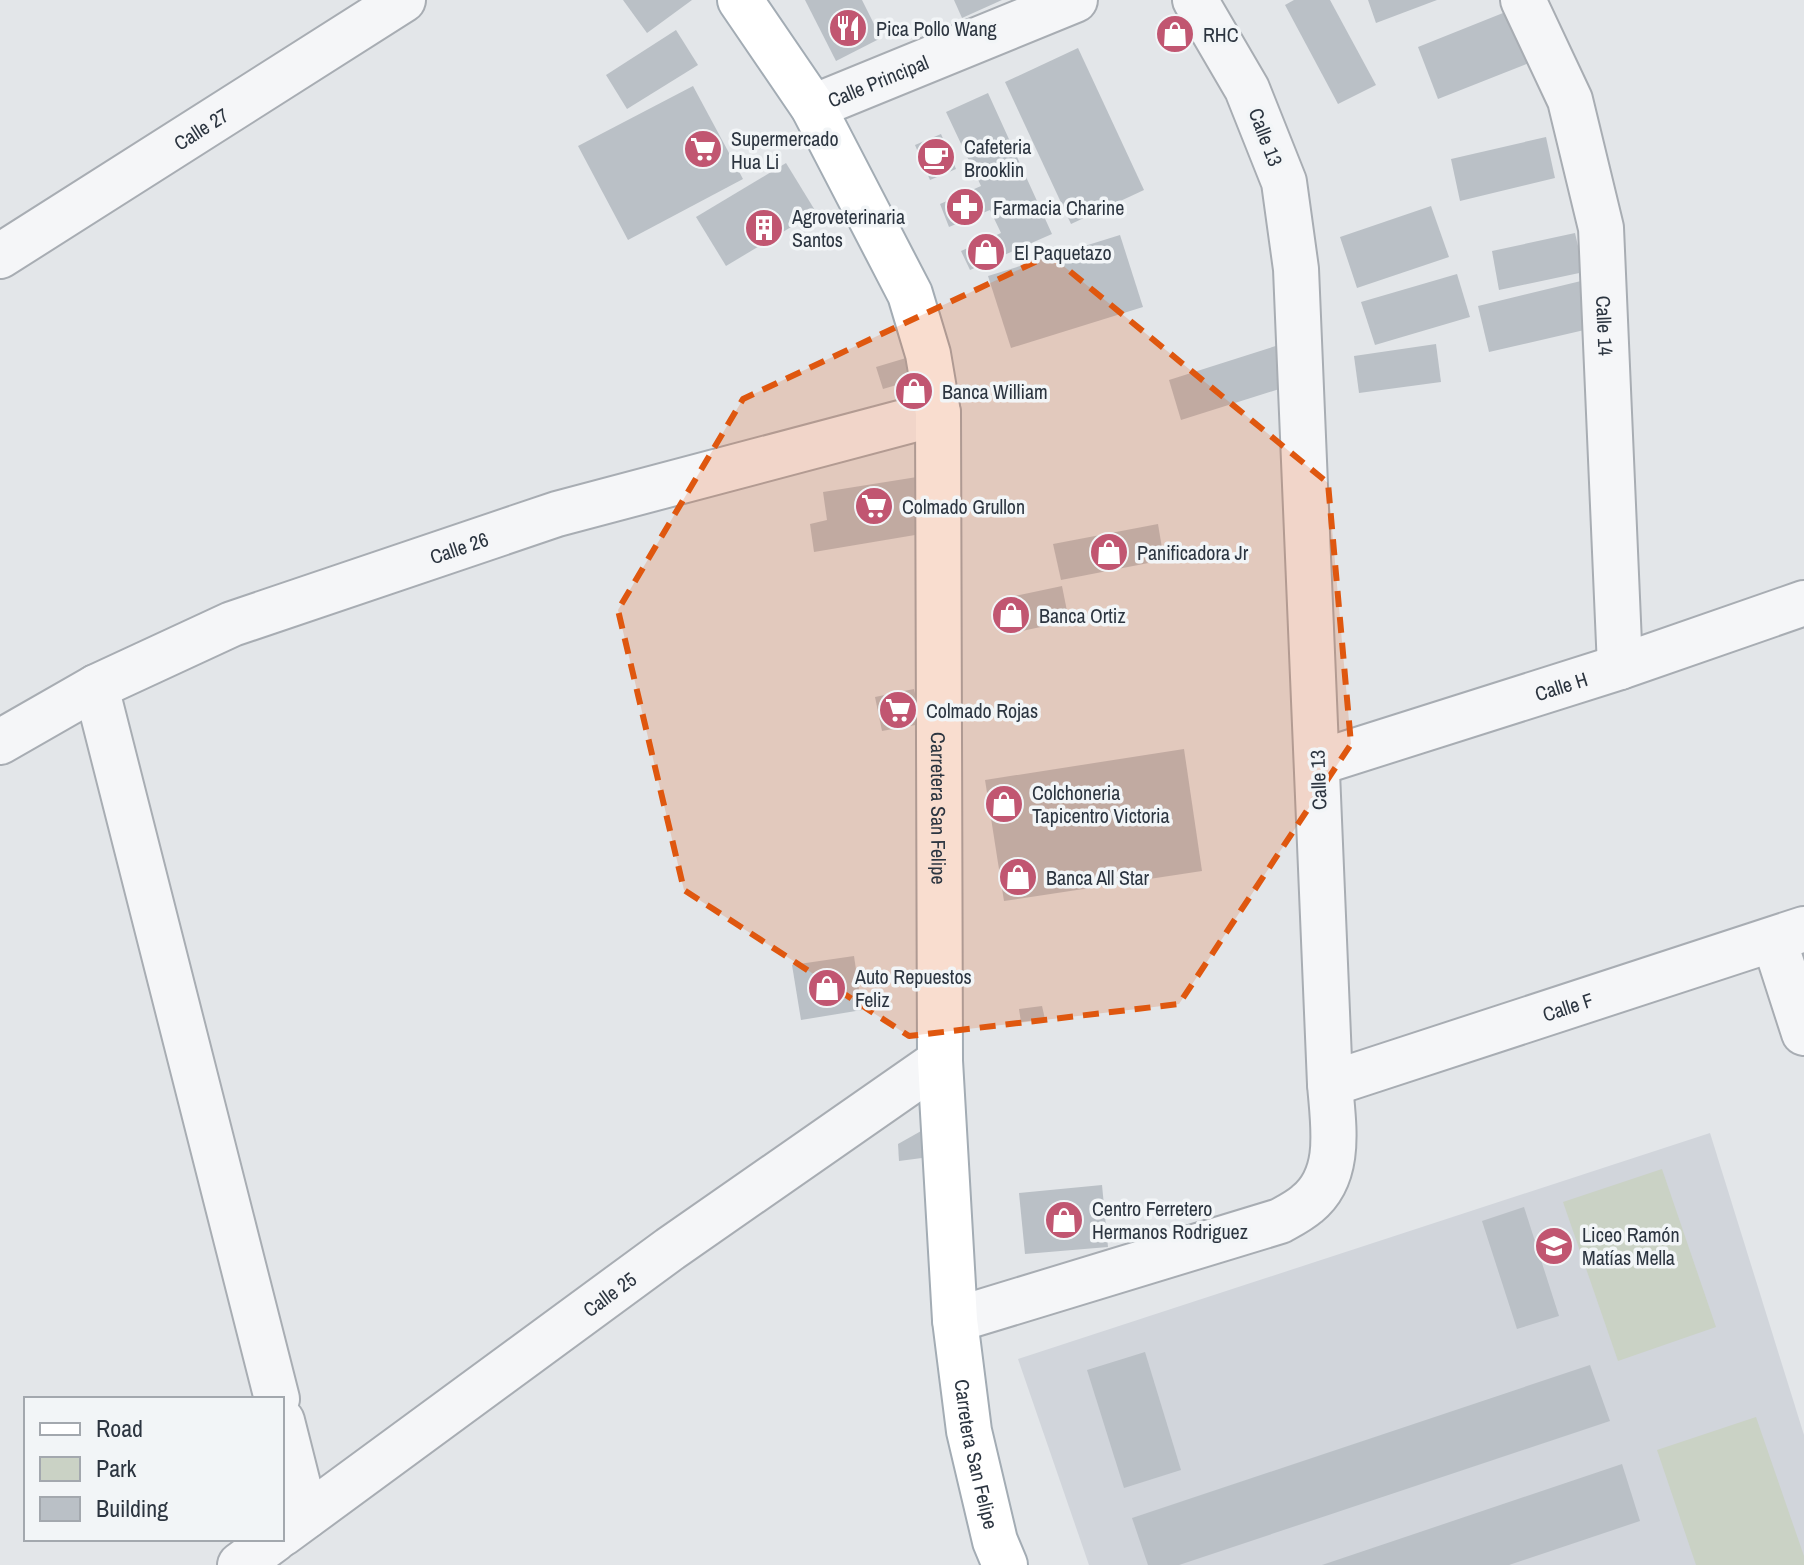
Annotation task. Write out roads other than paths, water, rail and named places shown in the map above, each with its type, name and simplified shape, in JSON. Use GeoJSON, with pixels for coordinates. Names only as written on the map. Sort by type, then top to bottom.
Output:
{"type":"FeatureCollection","features":[{"type":"Feature","properties":{"kind":"main road","name":"Carretera San Felipe"},"geometry":{"type":"LineString","coordinates":[[740,0],[813,107],[910,294],[928,354],[938,413],[940,1061],[955,1320],[969,1431],[995,1541],[1005,1565]]}},
{"type":"Feature","properties":{"kind":"street","name":"Calle 27"},"geometry":{"type":"LineString","coordinates":[[0,256],[403,0]]}},
{"type":"Feature","properties":{"kind":"street","name":"Calle Principal"},"geometry":{"type":"LineString","coordinates":[[813,107],[1075,0]]}},
{"type":"Feature","properties":{"kind":"street","name":"Calle 13"},"geometry":{"type":"LineString","coordinates":[[955,1320],[1280,1221],[1309,1202],[1324,1181],[1335,1148],[1296,269],[1284,182],[1247,89],[1195,0]]}},
{"type":"Feature","properties":{"kind":"street","name":"Calle 14"},"geometry":{"type":"LineString","coordinates":[[1523,0],[1570,100],[1601,228],[1620,667]]}},
{"type":"Feature","properties":{"kind":"street","name":"Calle 26"},"geometry":{"type":"LineString","coordinates":[[0,742],[96,687],[232,624],[557,514],[938,413]]}},
{"type":"Feature","properties":{"kind":"street","name":"Calle H"},"geometry":{"type":"LineString","coordinates":[[1317,763],[1620,667],[1804,603]]}},
{"type":"Feature","properties":{"kind":"street"},"geometry":{"type":"LineString","coordinates":[[96,687],[276,1397]]}},
{"type":"Feature","properties":{"kind":"street"},"geometry":{"type":"LineString","coordinates":[[1789,934],[1804,1033]]}},
{"type":"Feature","properties":{"kind":"street","name":"Calle F"},"geometry":{"type":"LineString","coordinates":[[1330,1084],[1789,934]]}},
{"type":"Feature","properties":{"kind":"street","name":"Calle 25"},"geometry":{"type":"LineString","coordinates":[[288,1530],[670,1249],[940,1061]]}},
{"type":"Feature","properties":{"kind":"street"},"geometry":{"type":"LineString","coordinates":[[284,1457],[288,1530]]}},
{"type":"Feature","properties":{"kind":"street","name":"Calle 25"},"geometry":{"type":"LineString","coordinates":[[240,1565],[273,1541]]}},
{"type":"Feature","properties":{"kind":"place","name":"Pica Pollo Wang"},"geometry":{"type":"Point","coordinates":[848,28]}},
{"type":"Feature","properties":{"kind":"place","name":"RHC"},"geometry":{"type":"Point","coordinates":[1175,34]}},
{"type":"Feature","properties":{"kind":"place","name":"Supermercado Hua Li"},"geometry":{"type":"Point","coordinates":[703,149]}},
{"type":"Feature","properties":{"kind":"place","name":"Cafeteria Brooklin"},"geometry":{"type":"Point","coordinates":[936,157]}},
{"type":"Feature","properties":{"kind":"place","name":"Farmacia Charine"},"geometry":{"type":"Point","coordinates":[965,207]}},
{"type":"Feature","properties":{"kind":"place","name":"Agroveterinaria Santos"},"geometry":{"type":"Point","coordinates":[764,228]}},
{"type":"Feature","properties":{"kind":"place","name":"El Paquetazo"},"geometry":{"type":"Point","coordinates":[986,252]}},
{"type":"Feature","properties":{"kind":"place","name":"Banca William"},"geometry":{"type":"Point","coordinates":[914,391]}},
{"type":"Feature","properties":{"kind":"place","name":"Colmado Grullon"},"geometry":{"type":"Point","coordinates":[874,506]}},
{"type":"Feature","properties":{"kind":"place","name":"Panificadora Jr"},"geometry":{"type":"Point","coordinates":[1109,552]}},
{"type":"Feature","properties":{"kind":"place","name":"Banca Ortiz"},"geometry":{"type":"Point","coordinates":[1011,615]}},
{"type":"Feature","properties":{"kind":"place","name":"Colmado Rojas"},"geometry":{"type":"Point","coordinates":[898,710]}},
{"type":"Feature","properties":{"kind":"place","name":"Colchoneria Tapicentro Victoria"},"geometry":{"type":"Point","coordinates":[1004,804]}},
{"type":"Feature","properties":{"kind":"place","name":"Banca All Star"},"geometry":{"type":"Point","coordinates":[1018,877]}},
{"type":"Feature","properties":{"kind":"place","name":"Auto Repuestos Feliz"},"geometry":{"type":"Point","coordinates":[827,988]}},
{"type":"Feature","properties":{"kind":"place","name":"Centro Ferretero Hermanos Rodriguez"},"geometry":{"type":"Point","coordinates":[1064,1220]}},
{"type":"Feature","properties":{"kind":"place","name":"Liceo Ramón Matías Mella"},"geometry":{"type":"Point","coordinates":[1554,1246]}}]}
